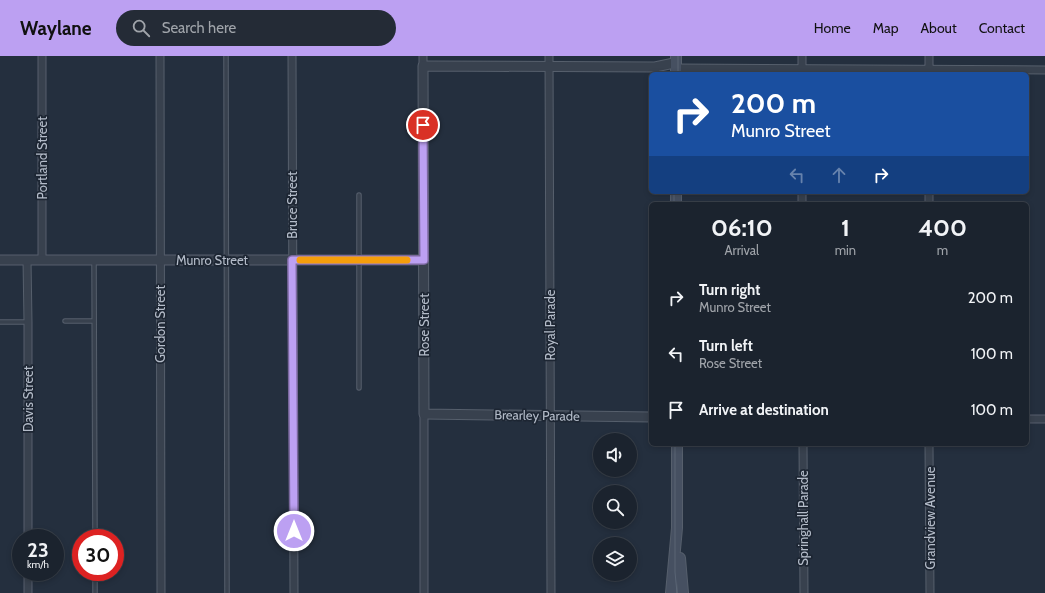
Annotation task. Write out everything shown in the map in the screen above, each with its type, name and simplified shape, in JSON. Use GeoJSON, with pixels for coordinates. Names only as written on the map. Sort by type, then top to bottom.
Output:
{"type":"FeatureCollection","features":[{"type":"Feature","properties":{"kind":"main road"},"geometry":{"type":"LineString","coordinates":[[677,446],[677,528],[683,593]]}},
{"type":"Feature","properties":{"kind":"main road"},"geometry":{"type":"LineString","coordinates":[[671,593],[677,528]]}},
{"type":"Feature","properties":{"kind":"street","name":"Portland Street"},"geometry":{"type":"LineString","coordinates":[[42,56],[42,260]]}},
{"type":"Feature","properties":{"kind":"street","name":"Gordon Street"},"geometry":{"type":"LineString","coordinates":[[160,56],[160,593]]}},
{"type":"Feature","properties":{"kind":"street","name":"Bruce Street"},"geometry":{"type":"LineString","coordinates":[[292,56],[294,593]]}},
{"type":"Feature","properties":{"kind":"street","name":"Royal Parade"},"geometry":{"type":"LineString","coordinates":[[550,56],[551,593]]}},
{"type":"Feature","properties":{"kind":"street"},"geometry":{"type":"LineString","coordinates":[[802,56],[802,71]]}},
{"type":"Feature","properties":{"kind":"street"},"geometry":{"type":"LineString","coordinates":[[929,56],[929,72]]}},
{"type":"Feature","properties":{"kind":"street"},"geometry":{"type":"LineString","coordinates":[[423,61],[550,67],[676,67],[802,71],[929,72],[1045,70]]}},
{"type":"Feature","properties":{"kind":"street","name":"Rose Street"},"geometry":{"type":"LineString","coordinates":[[423,61],[424,593]]}},
{"type":"Feature","properties":{"kind":"street","name":"Munro Street"},"geometry":{"type":"LineString","coordinates":[[0,260],[424,260]]}},
{"type":"Feature","properties":{"kind":"street","name":"Davis Street"},"geometry":{"type":"LineString","coordinates":[[26,260],[28,322],[28,529]]}},
{"type":"Feature","properties":{"kind":"street","name":"Brearley Parade"},"geometry":{"type":"LineString","coordinates":[[424,414],[649,416]]}},
{"type":"Feature","properties":{"kind":"street"},"geometry":{"type":"LineString","coordinates":[[1029,419],[1045,419]]}},
{"type":"Feature","properties":{"kind":"street","name":"Springhall Parade"},"geometry":{"type":"LineString","coordinates":[[803,446],[804,593]]}},
{"type":"Feature","properties":{"kind":"street","name":"Grandview Avenue"},"geometry":{"type":"LineString","coordinates":[[929,446],[930,593]]}},
{"type":"Feature","properties":{"kind":"street"},"geometry":{"type":"LineString","coordinates":[[28,581],[28,593]]}},
{"type":"Feature","properties":{"kind":"lane"},"geometry":{"type":"LineString","coordinates":[[226,56],[227,593]]}},
{"type":"Feature","properties":{"kind":"lane"},"geometry":{"type":"LineString","coordinates":[[359,195],[359,388]]}},
{"type":"Feature","properties":{"kind":"lane"},"geometry":{"type":"LineString","coordinates":[[94,260],[95,529]]}},
{"type":"Feature","properties":{"kind":"lane"},"geometry":{"type":"LineString","coordinates":[[65,321],[94,321]]}},
{"type":"Feature","properties":{"kind":"lane"},"geometry":{"type":"LineString","coordinates":[[0,322],[28,322]]}},
{"type":"Feature","properties":{"kind":"lane"},"geometry":{"type":"LineString","coordinates":[[95,581],[95,593]]}},
{"type":"Feature","properties":{"kind":"tram line"},"geometry":{"type":"LineString","coordinates":[[678,56],[678,72]]}},
{"type":"Feature","properties":{"kind":"tram line"},"geometry":{"type":"LineString","coordinates":[[674,194],[674,202]]}},
{"type":"Feature","properties":{"kind":"tram line"},"geometry":{"type":"LineString","coordinates":[[675,446],[675,572],[677,593]]}},
{"type":"Feature","properties":{"kind":"slow traffic"},"geometry":{"type":"LineString","coordinates":[[300,260],[407,260]]}},
{"type":"Feature","properties":{"kind":"route"},"geometry":{"type":"LineString","coordinates":[[294,531],[292,260],[424,260],[423,125]]}}]}
